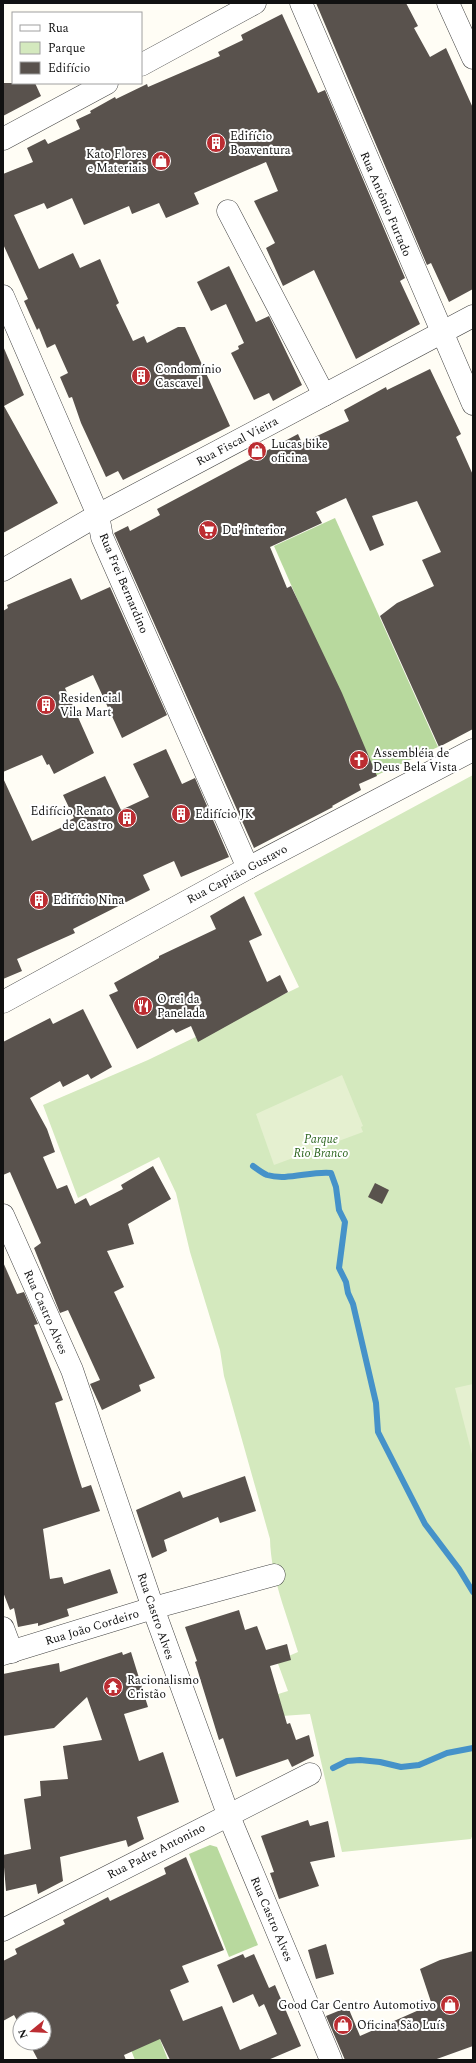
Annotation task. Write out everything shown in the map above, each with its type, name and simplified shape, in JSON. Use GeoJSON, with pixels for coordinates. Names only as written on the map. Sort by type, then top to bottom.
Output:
{"type":"FeatureCollection","features":[{"type":"Feature","properties":{"kind":"street"},"geometry":{"type":"LineString","coordinates":[[142,63],[255,3]]}},
{"type":"Feature","properties":{"kind":"street","name":"Rua Antônio Furtado"},"geometry":{"type":"LineString","coordinates":[[301,3],[473,404]]}},
{"type":"Feature","properties":{"kind":"street"},"geometry":{"type":"LineString","coordinates":[[448,3],[473,58]]}},
{"type":"Feature","properties":{"kind":"street"},"geometry":{"type":"LineString","coordinates":[[3,139],[105,84]]}},
{"type":"Feature","properties":{"kind":"street"},"geometry":{"type":"LineString","coordinates":[[228,211],[324,395]]}},
{"type":"Feature","properties":{"kind":"street","name":"Rua Frei Bernardino"},"geometry":{"type":"LineString","coordinates":[[3,296],[98,515],[102,537],[248,868]]}},
{"type":"Feature","properties":{"kind":"street","name":"Rua Fiscal Vieira"},"geometry":{"type":"LineString","coordinates":[[3,570],[98,515],[473,316]]}},
{"type":"Feature","properties":{"kind":"street","name":"Rua Capitão Gustavo"},"geometry":{"type":"LineString","coordinates":[[3,1002],[248,868],[473,750]]}},
{"type":"Feature","properties":{"kind":"street","name":"Rua Castro Alves"},"geometry":{"type":"LineString","coordinates":[[3,1215],[72,1370],[153,1608],[228,1814],[331,2060]]}},
{"type":"Feature","properties":{"kind":"street","name":"Rua João Cordeiro"},"geometry":{"type":"LineString","coordinates":[[7,1653],[153,1608],[274,1575]]}},
{"type":"Feature","properties":{"kind":"street"},"geometry":{"type":"LineString","coordinates":[[3,1628],[7,1653]]}},
{"type":"Feature","properties":{"kind":"street","name":"Rua Padre Antonino"},"geometry":{"type":"LineString","coordinates":[[3,1930],[228,1814],[310,1774]]}},
{"type":"Feature","properties":{"kind":"green space"},"geometry":{"type":"Polygon","coordinates":[[[335,518],[438,747],[375,776],[274,546],[335,518]]]}},
{"type":"Feature","properties":{"kind":"green space","name":"Parque Rio Branco"},"geometry":{"type":"Polygon","coordinates":[[[473,775],[473,1834],[471,1839],[342,1852],[310,1714],[282,1716],[275,1695],[288,1691],[277,1661],[298,1652],[276,1582],[270,1539],[224,1376],[220,1350],[190,1252],[176,1193],[159,1157],[78,1198],[43,1105],[148,1060],[299,987],[254,893],[473,775]]]}},
{"type":"Feature","properties":{"kind":"green space"},"geometry":{"type":"Polygon","coordinates":[[[342,1075],[363,1126],[361,1127],[363,1132],[274,1165],[256,1114],[342,1075]]]}},
{"type":"Feature","properties":{"kind":"green space"},"geometry":{"type":"Polygon","coordinates":[[[473,1384],[473,1458],[455,1388],[473,1384]]]}},
{"type":"Feature","properties":{"kind":"green space"},"geometry":{"type":"Polygon","coordinates":[[[210,1845],[217,1847],[258,1945],[229,1957],[189,1854],[210,1845]]]}},
{"type":"Feature","properties":{"kind":"green space"},"geometry":{"type":"Polygon","coordinates":[[[159,2037],[168,2060],[135,2060],[131,2050],[159,2037]]]}},
{"type":"Feature","properties":{"kind":"building"},"geometry":{"type":"Polygon","coordinates":[[[316,3],[406,3],[418,26],[414,28],[430,57],[446,48],[473,108],[473,289],[449,302],[431,263],[427,265],[316,3]]]}},
{"type":"Feature","properties":{"kind":"building"},"geometry":{"type":"Polygon","coordinates":[[[282,14],[318,93],[325,90],[405,278],[400,281],[420,324],[356,359],[314,270],[283,286],[266,248],[275,243],[254,201],[278,191],[266,162],[194,193],[199,204],[166,218],[159,203],[132,214],[129,206],[84,225],[72,198],[47,209],[44,203],[14,215],[39,269],[73,253],[80,268],[100,259],[119,303],[116,305],[133,341],[144,336],[147,343],[178,327],[185,327],[230,426],[123,480],[118,471],[106,477],[81,423],[72,397],[69,398],[60,377],[68,373],[55,344],[47,348],[39,328],[37,330],[24,301],[28,299],[3,244],[3,174],[33,162],[27,148],[45,139],[48,144],[80,129],[76,120],[91,113],[90,111],[115,97],[116,99],[147,84],[148,87],[220,56],[218,52],[243,40],[241,35],[282,14]]]}},
{"type":"Feature","properties":{"kind":"building"},"geometry":{"type":"Polygon","coordinates":[[[3,83],[35,84],[41,96],[3,116],[3,83]]]}},
{"type":"Feature","properties":{"kind":"building"},"geometry":{"type":"Polygon","coordinates":[[[229,266],[256,322],[269,316],[302,385],[273,401],[269,393],[254,400],[231,353],[239,349],[238,346],[244,343],[226,304],[211,311],[197,282],[229,266]]]}},
{"type":"Feature","properties":{"kind":"building"},"geometry":{"type":"Polygon","coordinates":[[[3,346],[24,395],[4,406],[58,503],[3,533],[3,346]]]}},
{"type":"Feature","properties":{"kind":"building"},"geometry":{"type":"Polygon","coordinates":[[[430,369],[461,434],[456,437],[473,475],[473,729],[439,747],[380,616],[397,603],[434,586],[422,560],[441,552],[417,501],[372,516],[384,545],[370,551],[346,498],[316,512],[322,523],[270,547],[287,588],[291,586],[342,693],[377,776],[359,784],[361,790],[332,806],[333,807],[254,848],[114,533],[128,526],[130,531],[160,515],[157,509],[298,434],[302,443],[349,421],[344,410],[386,387],[387,390],[430,369]]]}},
{"type":"Feature","properties":{"kind":"building"},"geometry":{"type":"Polygon","coordinates":[[[71,578],[81,600],[110,587],[167,715],[122,738],[93,675],[65,688],[94,753],[54,774],[42,755],[3,772],[3,611],[8,608],[7,605],[71,578]]]}},
{"type":"Feature","properties":{"kind":"building"},"geometry":{"type":"Polygon","coordinates":[[[166,749],[182,784],[195,778],[229,857],[181,877],[174,861],[143,875],[150,890],[73,929],[75,933],[17,959],[22,971],[3,979],[3,778],[32,841],[71,823],[70,820],[74,818],[63,795],[105,776],[121,810],[149,797],[133,764],[166,749]]]}},
{"type":"Feature","properties":{"kind":"building"},"geometry":{"type":"Polygon","coordinates":[[[244,896],[262,935],[249,941],[267,982],[280,975],[288,992],[198,1042],[191,1026],[176,1033],[173,1029],[137,1049],[109,995],[118,991],[114,983],[159,958],[159,956],[216,929],[210,916],[244,896]]]}},
{"type":"Feature","properties":{"kind":"building"},"geometry":{"type":"Polygon","coordinates":[[[83,1009],[112,1067],[91,1079],[88,1074],[63,1087],[60,1081],[30,1098],[47,1129],[55,1152],[43,1157],[57,1189],[67,1185],[75,1204],[86,1198],[90,1206],[123,1189],[121,1185],[153,1166],[171,1199],[128,1224],[134,1244],[107,1251],[124,1287],[114,1292],[155,1378],[139,1385],[141,1391],[102,1410],[90,1384],[100,1380],[68,1310],[60,1313],[34,1248],[41,1243],[10,1172],[3,1175],[3,1042],[50,1018],[53,1024],[83,1009]]]}},
{"type":"Feature","properties":{"kind":"building"},"geometry":{"type":"Polygon","coordinates":[[[375,1183],[389,1190],[382,1204],[368,1197],[375,1183]]]}},
{"type":"Feature","properties":{"kind":"building"},"geometry":{"type":"Polygon","coordinates":[[[3,1262],[17,1294],[24,1292],[38,1324],[34,1325],[63,1400],[55,1403],[82,1488],[91,1485],[100,1511],[43,1529],[50,1579],[62,1577],[64,1584],[110,1569],[118,1593],[67,1609],[69,1616],[38,1626],[38,1623],[18,1627],[14,1608],[10,1610],[3,1592],[3,1262]]]}},
{"type":"Feature","properties":{"kind":"building"},"geometry":{"type":"Polygon","coordinates":[[[245,1476],[256,1511],[220,1523],[218,1517],[164,1540],[167,1551],[152,1558],[136,1510],[180,1491],[183,1498],[245,1476]]]}},
{"type":"Feature","properties":{"kind":"building"},"geometry":{"type":"Polygon","coordinates":[[[239,1610],[245,1630],[257,1626],[266,1650],[287,1644],[291,1660],[270,1666],[287,1724],[290,1723],[296,1740],[309,1735],[314,1756],[292,1767],[288,1759],[236,1777],[223,1738],[219,1740],[195,1662],[197,1661],[185,1627],[239,1610]]]}},
{"type":"Feature","properties":{"kind":"building"},"geometry":{"type":"Polygon","coordinates":[[[122,1652],[123,1655],[131,1652],[148,1707],[124,1714],[139,1761],[163,1752],[179,1802],[137,1817],[144,1839],[128,1847],[126,1840],[60,1857],[63,1881],[38,1894],[36,1884],[6,1891],[3,1855],[31,1849],[24,1799],[41,1796],[40,1781],[68,1779],[63,1746],[102,1740],[87,1697],[54,1728],[3,1736],[3,1674],[59,1663],[60,1672],[122,1652]]]}},
{"type":"Feature","properties":{"kind":"building"},"geometry":{"type":"Polygon","coordinates":[[[308,1820],[310,1826],[328,1821],[335,1857],[310,1862],[319,1886],[279,1899],[270,1873],[274,1872],[261,1836],[308,1820]]]}},
{"type":"Feature","properties":{"kind":"building"},"geometry":{"type":"Polygon","coordinates":[[[186,1857],[224,1950],[182,1966],[189,1982],[170,1990],[183,2021],[222,2006],[240,2050],[277,2034],[264,2004],[259,2007],[253,1994],[233,2003],[217,1965],[243,1954],[245,1958],[254,1954],[269,1988],[275,1985],[301,2046],[268,2060],[170,2060],[160,2039],[124,2055],[126,2060],[38,2060],[33,2051],[52,2051],[52,2011],[12,2011],[12,2016],[3,2021],[3,1961],[17,1954],[15,1949],[65,1924],[63,1920],[108,1897],[110,1901],[166,1874],[164,1868],[186,1857]]]}},
{"type":"Feature","properties":{"kind":"building"},"geometry":{"type":"Polygon","coordinates":[[[326,1944],[334,1974],[316,1979],[308,1950],[326,1944]]]}},
{"type":"Feature","properties":{"kind":"building"},"geometry":{"type":"Polygon","coordinates":[[[473,1951],[473,2046],[434,2060],[345,2060],[326,2016],[348,2007],[360,2036],[419,2010],[418,2007],[431,2002],[420,1969],[440,1960],[473,1951]]]}},
{"type":"Feature","properties":{"kind":"waterway"},"geometry":{"type":"LineString","coordinates":[[253,1166],[265,1174],[275,1177],[331,1173],[336,1187],[339,1210],[345,1222],[339,1268],[346,1282],[348,1293],[353,1304],[376,1403],[378,1432],[425,1524],[459,1569],[473,1592]]}},
{"type":"Feature","properties":{"kind":"waterway"},"geometry":{"type":"LineString","coordinates":[[333,1768],[347,1761],[360,1760],[380,1762],[401,1767],[419,1765],[447,1753],[473,1748]]}},
{"type":"Feature","properties":{"kind":"place","name":"Edifício Boaventura"},"geometry":{"type":"Point","coordinates":[216,143]}},
{"type":"Feature","properties":{"kind":"place","name":"Kato Flores e Materiais"},"geometry":{"type":"Point","coordinates":[161,161]}},
{"type":"Feature","properties":{"kind":"place","name":"Condomínio Cascavel"},"geometry":{"type":"Point","coordinates":[141,376]}},
{"type":"Feature","properties":{"kind":"place","name":"Lucas bike oficina"},"geometry":{"type":"Point","coordinates":[257,451]}},
{"type":"Feature","properties":{"kind":"place","name":"Du' interior"},"geometry":{"type":"Point","coordinates":[208,530]}},
{"type":"Feature","properties":{"kind":"place","name":"Residencial Vila Mart"},"geometry":{"type":"Point","coordinates":[46,705]}},
{"type":"Feature","properties":{"kind":"place","name":"Assembléia de Deus Bela Vista"},"geometry":{"type":"Point","coordinates":[359,760]}},
{"type":"Feature","properties":{"kind":"place","name":"Edifício JK"},"geometry":{"type":"Point","coordinates":[181,814]}},
{"type":"Feature","properties":{"kind":"place","name":"Edifício Renato de Castro"},"geometry":{"type":"Point","coordinates":[127,818]}},
{"type":"Feature","properties":{"kind":"place","name":"Edifício Nina"},"geometry":{"type":"Point","coordinates":[39,900]}},
{"type":"Feature","properties":{"kind":"place","name":"O rei da Panelada"},"geometry":{"type":"Point","coordinates":[143,1006]}},
{"type":"Feature","properties":{"kind":"place","name":"Racionalismo Cristão"},"geometry":{"type":"Point","coordinates":[113,1687]}},
{"type":"Feature","properties":{"kind":"place","name":"Good Car Centro Automotivo"},"geometry":{"type":"Point","coordinates":[450,2005]}},
{"type":"Feature","properties":{"kind":"place","name":"Oficina São Luís"},"geometry":{"type":"Point","coordinates":[343,2025]}}]}
